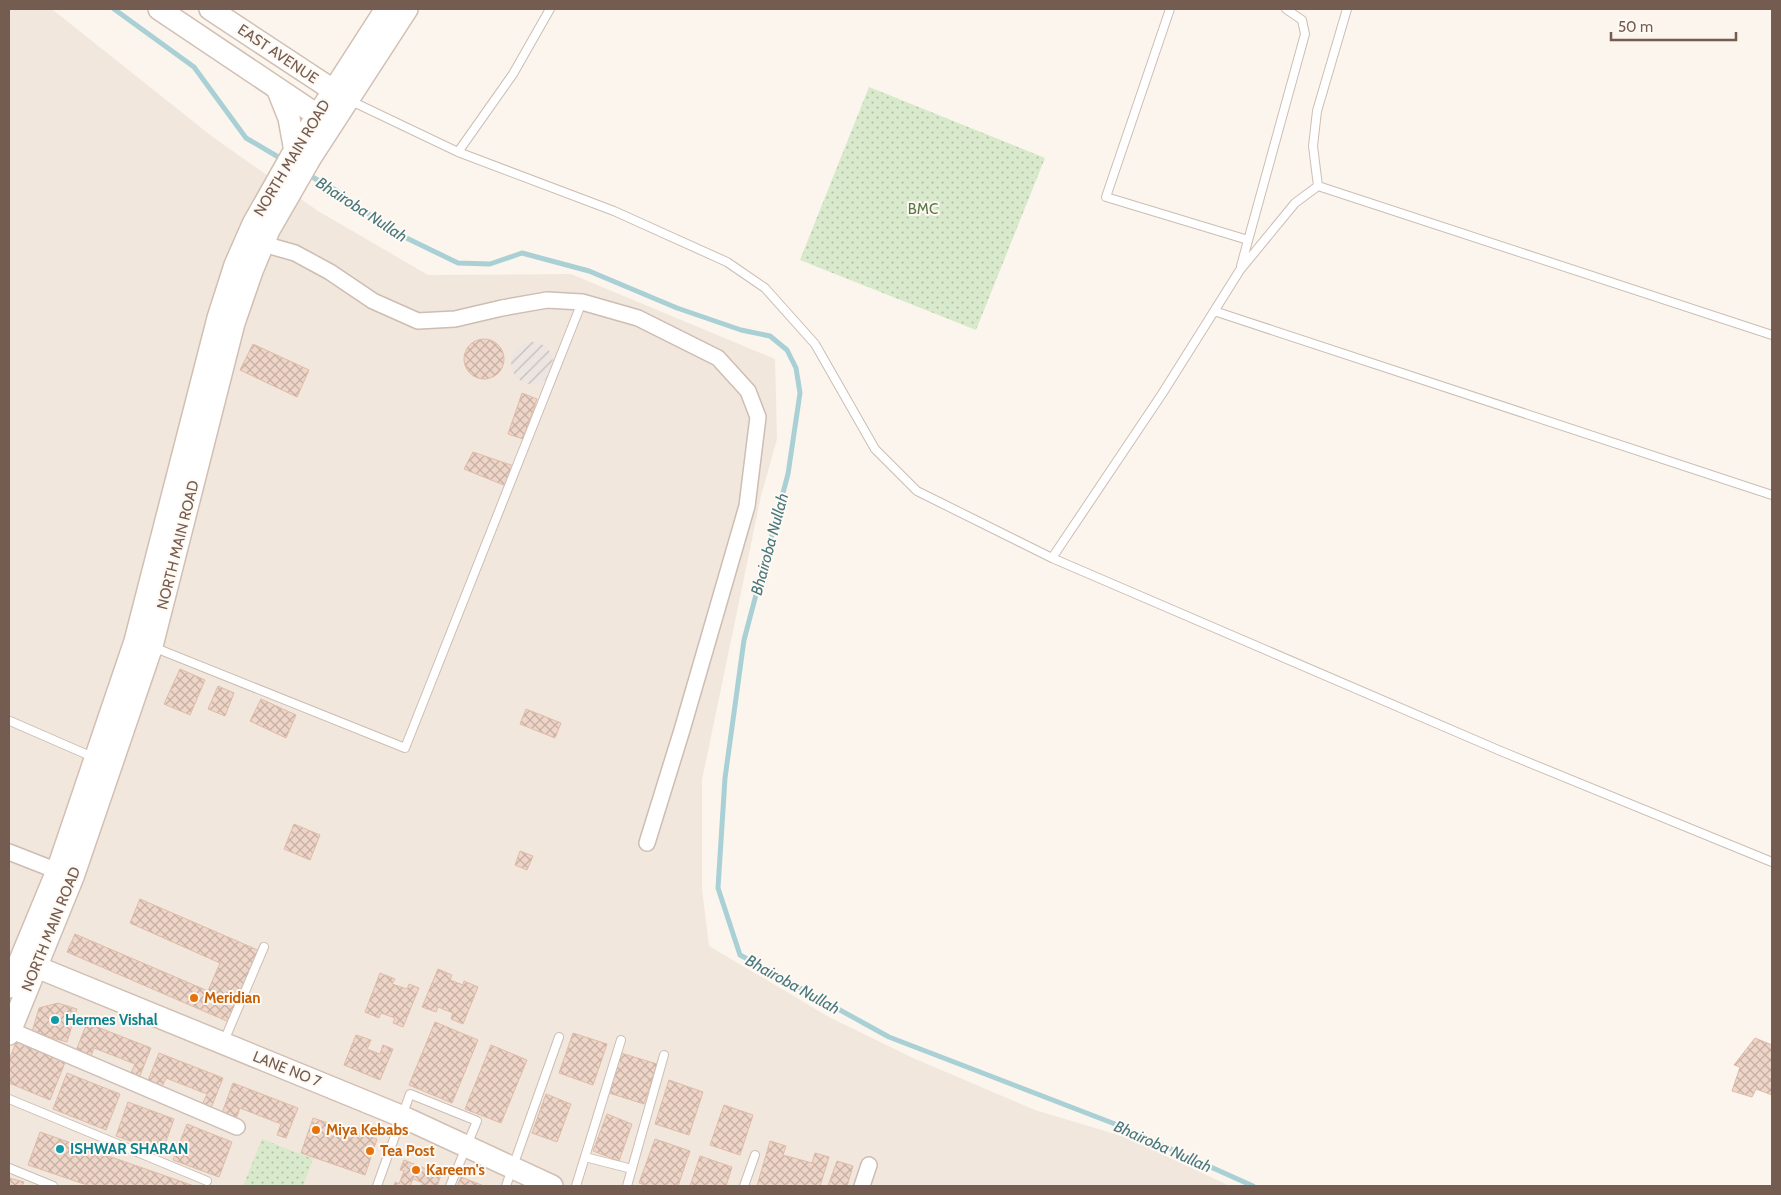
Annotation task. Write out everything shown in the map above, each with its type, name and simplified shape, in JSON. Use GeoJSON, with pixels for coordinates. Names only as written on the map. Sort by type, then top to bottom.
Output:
{"type":"FeatureCollection","features":[{"type":"Feature","properties":{"kind":"main road","name":"EAST AVENUE"},"geometry":{"type":"LineString","coordinates":[[210,9],[341,88]]}},
{"type":"Feature","properties":{"kind":"main road"},"geometry":{"type":"LineString","coordinates":[[341,88],[386,9]]}},
{"type":"Feature","properties":{"kind":"main road","name":"NORTH MAIN ROAD"},"geometry":{"type":"LineString","coordinates":[[10,1032],[27,964],[65,874],[152,646],[234,323],[252,272],[262,233],[299,154],[324,120],[341,88],[369,68],[407,9]]}},
{"type":"Feature","properties":{"kind":"main road","name":"EAST AVENUE"},"geometry":{"type":"LineString","coordinates":[[165,13],[324,120]]}},
{"type":"Feature","properties":{"kind":"main road","name":"EAST AVENUE"},"geometry":{"type":"LineString","coordinates":[[277,88],[289,118],[299,154]]}},
{"type":"Feature","properties":{"kind":"main road","name":"NORTH MAIN ROAD"},"geometry":{"type":"LineString","coordinates":[[65,874],[95,758],[135,641],[218,318],[235,265],[262,233]]}},
{"type":"Feature","properties":{"kind":"main road","name":"NORTH MAIN ROAD"},"geometry":{"type":"LineString","coordinates":[[9,987],[27,964]]}},
{"type":"Feature","properties":{"kind":"main road","name":"LANE NO 7"},"geometry":{"type":"LineString","coordinates":[[27,964],[402,1116],[466,1146],[510,1177],[552,1186]]}},
{"type":"Feature","properties":{"kind":"street"},"geometry":{"type":"LineString","coordinates":[[262,233],[330,272],[373,301],[418,321],[455,319],[547,300],[582,302],[638,318],[718,358],[748,391],[758,417],[747,506],[685,721],[647,842]]}},
{"type":"Feature","properties":{"kind":"street"},"geometry":{"type":"LineString","coordinates":[[9,852],[65,874]]}},
{"type":"Feature","properties":{"kind":"street"},"geometry":{"type":"LineString","coordinates":[[10,1032],[237,1127]]}},
{"type":"Feature","properties":{"kind":"street"},"geometry":{"type":"LineString","coordinates":[[862,1186],[870,1165]]}},
{"type":"Feature","properties":{"kind":"lane"},"geometry":{"type":"LineString","coordinates":[[458,152],[513,74],[550,9]]}},
{"type":"Feature","properties":{"kind":"lane"},"geometry":{"type":"LineString","coordinates":[[1170,9],[1106,197],[1248,240]]}},
{"type":"Feature","properties":{"kind":"lane"},"geometry":{"type":"LineString","coordinates":[[1240,270],[1306,34],[1302,20],[1286,9]]}},
{"type":"Feature","properties":{"kind":"lane"},"geometry":{"type":"LineString","coordinates":[[1318,186],[1313,146],[1317,111],[1347,9]]}},
{"type":"Feature","properties":{"kind":"lane"},"geometry":{"type":"LineString","coordinates":[[341,88],[458,152],[614,211],[727,262],[765,288],[815,344],[875,449],[917,491],[1052,558],[1502,752],[1772,862]]}},
{"type":"Feature","properties":{"kind":"lane"},"geometry":{"type":"LineString","coordinates":[[1052,558],[1162,394],[1240,270],[1295,203],[1318,186]]}},
{"type":"Feature","properties":{"kind":"lane"},"geometry":{"type":"LineString","coordinates":[[1318,186],[1772,335]]}},
{"type":"Feature","properties":{"kind":"lane"},"geometry":{"type":"LineString","coordinates":[[152,646],[405,748],[582,302]]}},
{"type":"Feature","properties":{"kind":"lane"},"geometry":{"type":"LineString","coordinates":[[1214,311],[1772,495]]}},
{"type":"Feature","properties":{"kind":"lane"},"geometry":{"type":"LineString","coordinates":[[10,721],[95,758]]}},
{"type":"Feature","properties":{"kind":"lane"},"geometry":{"type":"LineString","coordinates":[[223,1043],[264,947]]}},
{"type":"Feature","properties":{"kind":"lane"},"geometry":{"type":"LineString","coordinates":[[510,1177],[559,1036]]}},
{"type":"Feature","properties":{"kind":"lane"},"geometry":{"type":"LineString","coordinates":[[576,1186],[621,1040]]}},
{"type":"Feature","properties":{"kind":"lane"},"geometry":{"type":"LineString","coordinates":[[627,1186],[664,1055]]}},
{"type":"Feature","properties":{"kind":"lane"},"geometry":{"type":"LineString","coordinates":[[9,1099],[207,1181]]}},
{"type":"Feature","properties":{"kind":"lane"},"geometry":{"type":"LineString","coordinates":[[377,1186],[402,1116]]}},
{"type":"Feature","properties":{"kind":"lane"},"geometry":{"type":"LineString","coordinates":[[450,1186],[466,1146]]}},
{"type":"Feature","properties":{"kind":"lane"},"geometry":{"type":"LineString","coordinates":[[744,1186],[755,1155]]}},
{"type":"Feature","properties":{"kind":"lane"},"geometry":{"type":"LineString","coordinates":[[585,1157],[632,1169]]}},
{"type":"Feature","properties":{"kind":"lane"},"geometry":{"type":"LineString","coordinates":[[9,1168],[53,1186]]}},
{"type":"Feature","properties":{"kind":"shaded area"},"geometry":{"type":"Polygon","coordinates":[[[9,9],[53,10],[214,138],[318,211],[428,275],[571,274],[775,359],[777,439],[761,496],[702,780],[702,889],[709,946],[829,1017],[913,1058],[1035,1110],[1125,1137],[1230,1186],[9,1186],[9,9]]]}},
{"type":"Feature","properties":{"kind":"shaded area"},"geometry":{"type":"Polygon","coordinates":[[[536,342],[544,345],[550,351],[553,363],[550,375],[544,381],[528,384],[520,381],[514,375],[511,359],[514,351],[520,345],[536,342]]]}},
{"type":"Feature","properties":{"kind":"green space","name":"BMC"},"geometry":{"type":"Polygon","coordinates":[[[869,87],[1045,158],[976,330],[800,260],[869,87]]]}},
{"type":"Feature","properties":{"kind":"green space"},"geometry":{"type":"Polygon","coordinates":[[[262,1139],[313,1159],[303,1186],[243,1186],[262,1139]]]}},
{"type":"Feature","properties":{"kind":"building"},"geometry":{"type":"Polygon","coordinates":[[[488,339],[495,342],[501,348],[504,359],[503,367],[495,376],[488,379],[480,379],[473,376],[465,367],[464,355],[467,348],[476,340],[488,339]]]}},
{"type":"Feature","properties":{"kind":"building"},"geometry":{"type":"Polygon","coordinates":[[[253,344],[309,370],[297,397],[240,370],[253,344]]]}},
{"type":"Feature","properties":{"kind":"building"},"geometry":{"type":"Polygon","coordinates":[[[522,393],[537,399],[523,439],[508,434],[522,393]]]}},
{"type":"Feature","properties":{"kind":"building"},"geometry":{"type":"Polygon","coordinates":[[[473,452],[514,466],[506,486],[464,469],[473,452]]]}},
{"type":"Feature","properties":{"kind":"building"},"geometry":{"type":"Polygon","coordinates":[[[180,669],[205,680],[190,715],[164,704],[180,669]]]}},
{"type":"Feature","properties":{"kind":"building"},"geometry":{"type":"Polygon","coordinates":[[[218,686],[234,693],[225,716],[208,709],[218,686]]]}},
{"type":"Feature","properties":{"kind":"building"},"geometry":{"type":"Polygon","coordinates":[[[261,699],[296,715],[286,738],[250,721],[261,699]]]}},
{"type":"Feature","properties":{"kind":"building"},"geometry":{"type":"Polygon","coordinates":[[[526,709],[561,723],[555,738],[520,724],[526,709]]]}},
{"type":"Feature","properties":{"kind":"building"},"geometry":{"type":"Polygon","coordinates":[[[294,824],[320,835],[310,860],[284,849],[294,824]]]}},
{"type":"Feature","properties":{"kind":"building"},"geometry":{"type":"Polygon","coordinates":[[[520,851],[533,856],[527,870],[515,865],[520,851]]]}},
{"type":"Feature","properties":{"kind":"building"},"geometry":{"type":"Polygon","coordinates":[[[140,899],[260,951],[229,1022],[67,952],[75,934],[208,991],[220,963],[130,923],[140,899]]]}},
{"type":"Feature","properties":{"kind":"building"},"geometry":{"type":"Polygon","coordinates":[[[438,969],[452,975],[450,980],[463,985],[464,981],[478,987],[463,1024],[451,1019],[453,1013],[438,1007],[436,1012],[422,1007],[438,969]]]}},
{"type":"Feature","properties":{"kind":"building"},"geometry":{"type":"Polygon","coordinates":[[[380,973],[395,979],[392,984],[407,989],[409,984],[419,988],[403,1027],[393,1023],[395,1018],[381,1013],[379,1018],[365,1012],[380,973]]]}},
{"type":"Feature","properties":{"kind":"building","name":"Hermes Vishal"},"geometry":{"type":"Polygon","coordinates":[[[58,1003],[77,1009],[67,1042],[32,1032],[39,1008],[58,1003]]]}},
{"type":"Feature","properties":{"kind":"building"},"geometry":{"type":"Polygon","coordinates":[[[435,1022],[478,1040],[452,1103],[409,1085],[435,1022]]]}},
{"type":"Feature","properties":{"kind":"building"},"geometry":{"type":"Polygon","coordinates":[[[87,1023],[151,1048],[139,1078],[130,1075],[135,1064],[94,1048],[90,1059],[75,1053],[87,1023]]]}},
{"type":"Feature","properties":{"kind":"building"},"geometry":{"type":"Polygon","coordinates":[[[573,1033],[607,1044],[593,1085],[559,1073],[573,1033]]]}},
{"type":"Feature","properties":{"kind":"building"},"geometry":{"type":"Polygon","coordinates":[[[356,1035],[371,1040],[367,1049],[380,1054],[383,1045],[393,1049],[380,1080],[344,1065],[356,1035]]]}},
{"type":"Feature","properties":{"kind":"building"},"geometry":{"type":"Polygon","coordinates":[[[1755,1038],[1772,1045],[1772,1095],[1756,1089],[1752,1097],[1732,1091],[1740,1067],[1734,1065],[1755,1038]]]}},
{"type":"Feature","properties":{"kind":"building"},"geometry":{"type":"Polygon","coordinates":[[[17,1040],[66,1060],[50,1100],[9,1083],[9,1060],[17,1040]]]}},
{"type":"Feature","properties":{"kind":"building"},"geometry":{"type":"Polygon","coordinates":[[[491,1045],[527,1060],[501,1123],[465,1109],[491,1045]]]}},
{"type":"Feature","properties":{"kind":"building"},"geometry":{"type":"Polygon","coordinates":[[[159,1053],[223,1078],[211,1108],[202,1105],[207,1094],[166,1078],[161,1089],[147,1083],[159,1053]]]}},
{"type":"Feature","properties":{"kind":"building"},"geometry":{"type":"Polygon","coordinates":[[[621,1053],[657,1064],[644,1104],[609,1093],[621,1053]]]}},
{"type":"Feature","properties":{"kind":"building"},"geometry":{"type":"Polygon","coordinates":[[[67,1073],[120,1094],[106,1130],[53,1109],[67,1073]]]}},
{"type":"Feature","properties":{"kind":"building"},"geometry":{"type":"Polygon","coordinates":[[[669,1080],[703,1092],[689,1135],[655,1124],[669,1080]]]}},
{"type":"Feature","properties":{"kind":"building"},"geometry":{"type":"Polygon","coordinates":[[[233,1083],[298,1108],[286,1138],[277,1135],[281,1124],[240,1108],[236,1119],[222,1113],[233,1083]]]}},
{"type":"Feature","properties":{"kind":"building"},"geometry":{"type":"Polygon","coordinates":[[[546,1094],[571,1104],[557,1142],[532,1133],[546,1094]]]}},
{"type":"Feature","properties":{"kind":"building"},"geometry":{"type":"Polygon","coordinates":[[[128,1102],[174,1119],[162,1152],[116,1136],[128,1102]]]}},
{"type":"Feature","properties":{"kind":"building"},"geometry":{"type":"Polygon","coordinates":[[[724,1105],[753,1115],[740,1155],[710,1145],[724,1105]]]}},
{"type":"Feature","properties":{"kind":"building"},"geometry":{"type":"Polygon","coordinates":[[[607,1114],[632,1124],[619,1161],[593,1151],[607,1114]]]}},
{"type":"Feature","properties":{"kind":"building"},"geometry":{"type":"Polygon","coordinates":[[[313,1118],[377,1139],[365,1175],[301,1153],[313,1118]]]}},
{"type":"Feature","properties":{"kind":"building"},"geometry":{"type":"Polygon","coordinates":[[[187,1124],[232,1142],[219,1177],[173,1160],[187,1124]]]}},
{"type":"Feature","properties":{"kind":"building","name":"ISHWAR SHARAN"},"geometry":{"type":"Polygon","coordinates":[[[40,1132],[194,1186],[90,1186],[28,1165],[40,1132]]]}},
{"type":"Feature","properties":{"kind":"building"},"geometry":{"type":"Polygon","coordinates":[[[655,1139],[690,1151],[678,1186],[648,1186],[639,1183],[655,1139]]]}},
{"type":"Feature","properties":{"kind":"building"},"geometry":{"type":"Polygon","coordinates":[[[770,1141],[786,1146],[783,1155],[812,1163],[815,1153],[829,1157],[820,1186],[757,1186],[770,1141]]]}},
{"type":"Feature","properties":{"kind":"building"},"geometry":{"type":"Polygon","coordinates":[[[700,1156],[732,1167],[726,1186],[690,1186],[700,1156]]]}},
{"type":"Feature","properties":{"kind":"building"},"geometry":{"type":"Polygon","coordinates":[[[404,1160],[441,1175],[437,1186],[421,1186],[423,1183],[413,1179],[410,1186],[394,1186],[395,1182],[399,1184],[404,1171],[400,1170],[404,1160]]]}},
{"type":"Feature","properties":{"kind":"building"},"geometry":{"type":"Polygon","coordinates":[[[837,1161],[853,1166],[847,1186],[828,1186],[837,1161]]]}},
{"type":"Feature","properties":{"kind":"building"},"geometry":{"type":"Polygon","coordinates":[[[461,1177],[484,1186],[457,1186],[461,1177]]]}},
{"type":"Feature","properties":{"kind":"building"},"geometry":{"type":"Polygon","coordinates":[[[9,1178],[24,1182],[22,1186],[9,1186],[9,1178]]]}},
{"type":"Feature","properties":{"kind":"waterway","name":"Bhairoba Nullah"},"geometry":{"type":"LineString","coordinates":[[114,9],[194,67],[246,138],[285,161]]}},
{"type":"Feature","properties":{"kind":"waterway","name":"Bhairoba Nullah"},"geometry":{"type":"LineString","coordinates":[[307,174],[337,191],[392,231],[458,263],[490,264],[522,253],[589,271],[677,308],[741,330],[770,336],[787,350],[796,368],[800,393],[788,474],[744,640],[725,778],[718,888],[740,955],[889,1037],[1115,1124],[1253,1186]]}},
{"type":"Feature","properties":{"kind":"place","name":"Meridian"},"geometry":{"type":"Point","coordinates":[194,998]}},
{"type":"Feature","properties":{"kind":"place","name":"Hermes Vishal"},"geometry":{"type":"Point","coordinates":[55,1020]}},
{"type":"Feature","properties":{"kind":"place","name":"Miya Kebabs"},"geometry":{"type":"Point","coordinates":[316,1130]}},
{"type":"Feature","properties":{"kind":"place","name":"ISHWAR SHARAN"},"geometry":{"type":"Point","coordinates":[60,1149]}},
{"type":"Feature","properties":{"kind":"place","name":"Tea Post"},"geometry":{"type":"Point","coordinates":[370,1151]}},
{"type":"Feature","properties":{"kind":"place","name":"Kareem's"},"geometry":{"type":"Point","coordinates":[416,1170]}}]}
